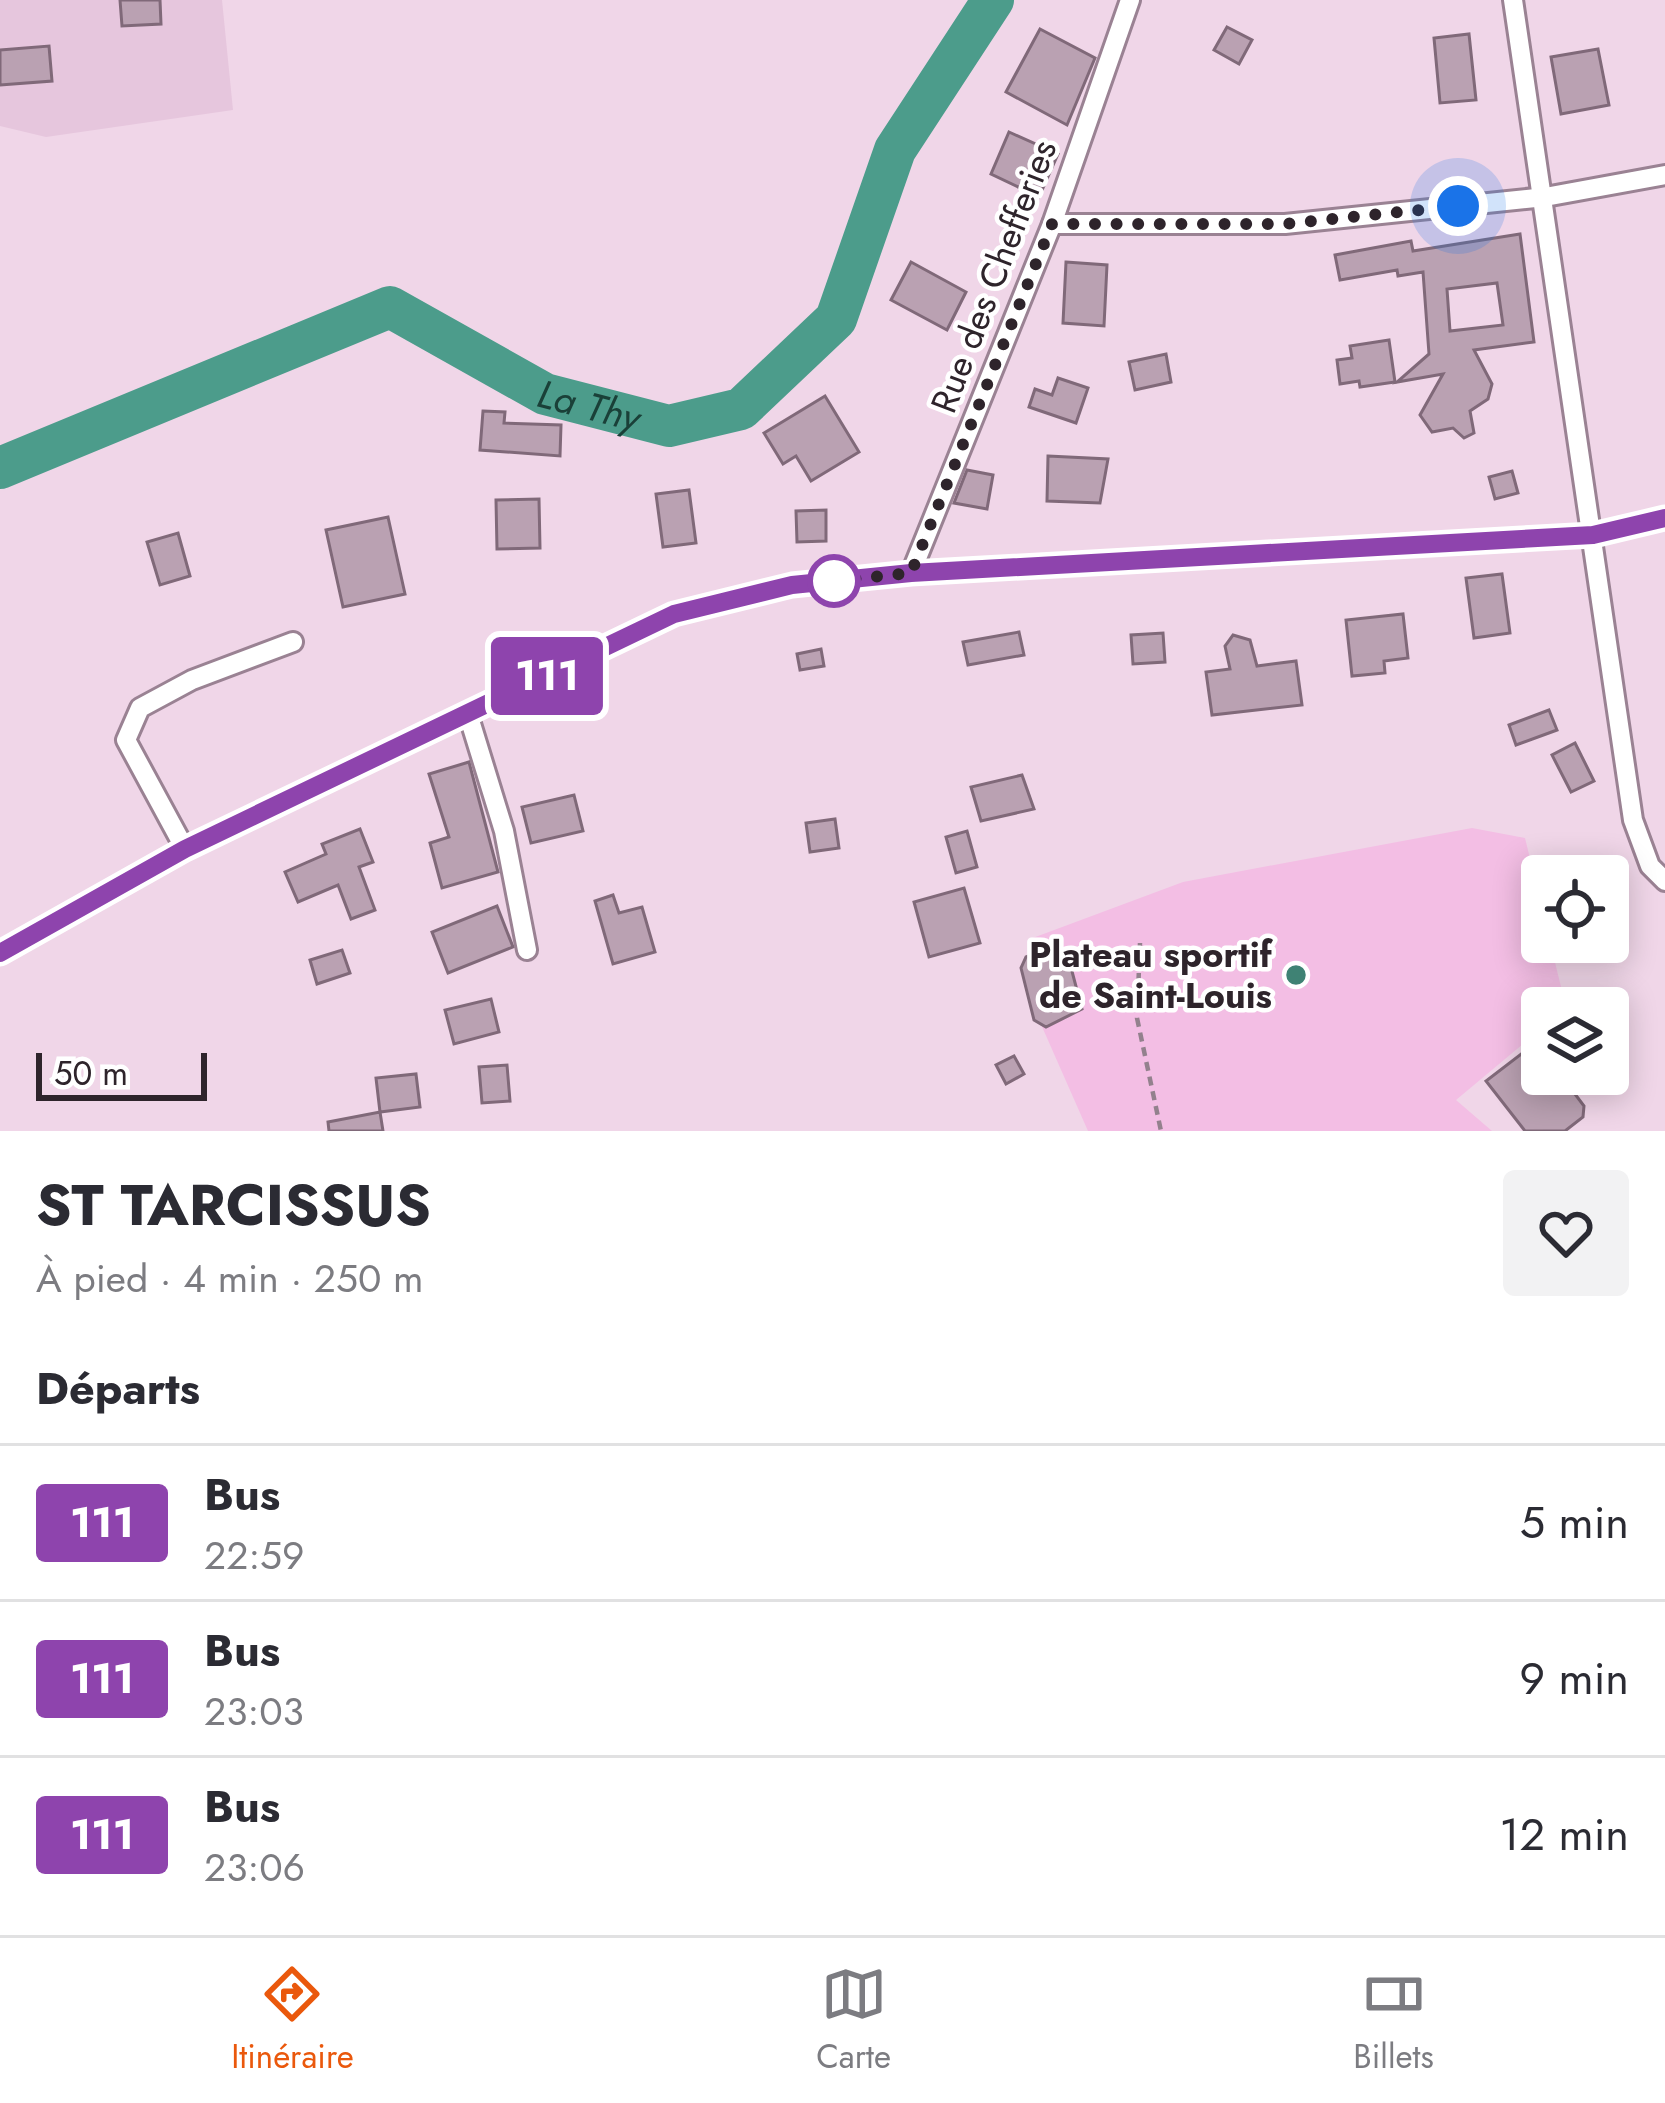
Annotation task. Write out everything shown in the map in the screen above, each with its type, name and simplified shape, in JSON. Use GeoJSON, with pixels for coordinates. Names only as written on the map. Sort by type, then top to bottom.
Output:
{"type":"FeatureCollection","features":[{"type":"Feature","properties":{"kind":"street","name":"Rue des Chefferies"},"geometry":{"type":"LineString","coordinates":[[911,573],[1052,224],[1130,0]]}},
{"type":"Feature","properties":{"kind":"street"},"geometry":{"type":"LineString","coordinates":[[1513,0],[1633,820],[1650,866],[1665,881]]}},
{"type":"Feature","properties":{"kind":"street"},"geometry":{"type":"LineString","coordinates":[[1052,224],[1285,224],[1545,197],[1665,176]]}},
{"type":"Feature","properties":{"kind":"street"},"geometry":{"type":"LineString","coordinates":[[0,953],[185,849],[674,614],[792,585],[911,573],[1593,535],[1665,518]]}},
{"type":"Feature","properties":{"kind":"street"},"geometry":{"type":"LineString","coordinates":[[185,849],[126,740],[140,708],[192,680],[293,642]]}},
{"type":"Feature","properties":{"kind":"street"},"geometry":{"type":"LineString","coordinates":[[468,714],[504,831],[527,950]]}},
{"type":"Feature","properties":{"kind":"path"},"geometry":{"type":"LineString","coordinates":[[1140,943],[1137,1018],[1161,1131]]}},
{"type":"Feature","properties":{"kind":"shaded area"},"geometry":{"type":"Polygon","coordinates":[[[0,0],[222,0],[233,110],[46,137],[0,126],[0,0]]]}},
{"type":"Feature","properties":{"kind":"shaded area","name":"Plateau sportif de Saint-Louis"},"geometry":{"type":"Polygon","coordinates":[[[1472,828],[1525,838],[1529,855],[1521,855],[1521,963],[1555,963],[1561,987],[1521,987],[1521,1046],[1456,1100],[1492,1131],[1088,1131],[1036,1013],[1030,939],[1183,882],[1472,828]]]}},
{"type":"Feature","properties":{"kind":"building"},"geometry":{"type":"Polygon","coordinates":[[[120,0],[160,0],[161,24],[122,26],[120,0]]]}},
{"type":"Feature","properties":{"kind":"building"},"geometry":{"type":"Polygon","coordinates":[[[1227,27],[1252,40],[1239,64],[1214,50],[1227,27]]]}},
{"type":"Feature","properties":{"kind":"building"},"geometry":{"type":"Polygon","coordinates":[[[1040,29],[1095,58],[1067,125],[1006,92],[1040,29]]]}},
{"type":"Feature","properties":{"kind":"building"},"geometry":{"type":"Polygon","coordinates":[[[1469,34],[1476,100],[1440,103],[1434,38],[1469,34]]]}},
{"type":"Feature","properties":{"kind":"building"},"geometry":{"type":"Polygon","coordinates":[[[49,46],[52,81],[0,85],[0,50],[49,46]]]}},
{"type":"Feature","properties":{"kind":"building"},"geometry":{"type":"Polygon","coordinates":[[[1598,49],[1609,105],[1561,114],[1551,57],[1598,49]]]}},
{"type":"Feature","properties":{"kind":"building"},"geometry":{"type":"Polygon","coordinates":[[[1009,132],[1058,154],[1039,197],[991,174],[1009,132]]]}},
{"type":"Feature","properties":{"kind":"building"},"geometry":{"type":"Polygon","coordinates":[[[1520,234],[1534,342],[1474,350],[1492,384],[1488,399],[1470,411],[1474,433],[1464,438],[1453,428],[1432,432],[1420,415],[1443,374],[1397,382],[1429,354],[1423,272],[1398,276],[1397,270],[1340,280],[1335,255],[1411,241],[1413,251],[1520,234]],[[1497,283],[1447,289],[1450,331],[1503,325],[1497,283]]]}},
{"type":"Feature","properties":{"kind":"building"},"geometry":{"type":"Polygon","coordinates":[[[911,262],[966,292],[947,330],[891,300],[911,262]]]}},
{"type":"Feature","properties":{"kind":"building"},"geometry":{"type":"Polygon","coordinates":[[[1066,262],[1107,265],[1104,326],[1063,323],[1066,262]]]}},
{"type":"Feature","properties":{"kind":"building"},"geometry":{"type":"Polygon","coordinates":[[[1389,340],[1395,382],[1360,387],[1359,381],[1340,384],[1337,360],[1352,358],[1350,346],[1389,340]]]}},
{"type":"Feature","properties":{"kind":"building"},"geometry":{"type":"Polygon","coordinates":[[[1166,354],[1171,382],[1135,390],[1129,362],[1166,354]]]}},
{"type":"Feature","properties":{"kind":"building"},"geometry":{"type":"Polygon","coordinates":[[[1058,378],[1088,388],[1076,423],[1029,407],[1035,389],[1052,395],[1058,378]]]}},
{"type":"Feature","properties":{"kind":"building"},"geometry":{"type":"Polygon","coordinates":[[[825,396],[859,452],[811,481],[796,456],[783,464],[764,433],[825,396]]]}},
{"type":"Feature","properties":{"kind":"building"},"geometry":{"type":"Polygon","coordinates":[[[483,411],[505,412],[504,423],[561,425],[560,456],[480,450],[483,411]]]}},
{"type":"Feature","properties":{"kind":"building"},"geometry":{"type":"Polygon","coordinates":[[[1048,456],[1108,459],[1100,503],[1047,501],[1048,456]]]}},
{"type":"Feature","properties":{"kind":"building"},"geometry":{"type":"Polygon","coordinates":[[[967,470],[993,475],[987,509],[954,503],[967,470]]]}},
{"type":"Feature","properties":{"kind":"building"},"geometry":{"type":"Polygon","coordinates":[[[1512,471],[1518,493],[1495,499],[1489,477],[1512,471]]]}},
{"type":"Feature","properties":{"kind":"building"},"geometry":{"type":"Polygon","coordinates":[[[689,490],[696,543],[663,547],[656,494],[689,490]]]}},
{"type":"Feature","properties":{"kind":"building"},"geometry":{"type":"Polygon","coordinates":[[[539,499],[540,548],[497,549],[496,500],[539,499]]]}},
{"type":"Feature","properties":{"kind":"building"},"geometry":{"type":"Polygon","coordinates":[[[826,510],[826,541],[797,542],[796,511],[826,510]]]}},
{"type":"Feature","properties":{"kind":"building"},"geometry":{"type":"Polygon","coordinates":[[[388,517],[405,594],[343,607],[326,530],[388,517]]]}},
{"type":"Feature","properties":{"kind":"building"},"geometry":{"type":"Polygon","coordinates":[[[178,533],[190,576],[160,585],[147,542],[178,533]]]}},
{"type":"Feature","properties":{"kind":"building"},"geometry":{"type":"Polygon","coordinates":[[[1502,574],[1510,633],[1474,638],[1466,578],[1502,574]]]}},
{"type":"Feature","properties":{"kind":"building"},"geometry":{"type":"Polygon","coordinates":[[[1403,614],[1408,658],[1384,661],[1385,673],[1352,676],[1346,620],[1403,614]]]}},
{"type":"Feature","properties":{"kind":"building"},"geometry":{"type":"Polygon","coordinates":[[[1019,632],[1024,655],[968,665],[963,642],[1019,632]]]}},
{"type":"Feature","properties":{"kind":"building"},"geometry":{"type":"Polygon","coordinates":[[[1163,633],[1165,662],[1133,664],[1131,635],[1163,633]]]}},
{"type":"Feature","properties":{"kind":"building"},"geometry":{"type":"Polygon","coordinates":[[[1233,635],[1250,640],[1257,666],[1296,661],[1302,705],[1212,715],[1206,672],[1230,669],[1225,646],[1233,635]]]}},
{"type":"Feature","properties":{"kind":"building"},"geometry":{"type":"Polygon","coordinates":[[[821,649],[824,666],[800,670],[797,654],[821,649]]]}},
{"type":"Feature","properties":{"kind":"building"},"geometry":{"type":"Polygon","coordinates":[[[1549,710],[1557,730],[1516,745],[1509,725],[1549,710]]]}},
{"type":"Feature","properties":{"kind":"building"},"geometry":{"type":"Polygon","coordinates":[[[1575,743],[1594,781],[1571,792],[1552,755],[1575,743]]]}},
{"type":"Feature","properties":{"kind":"building"},"geometry":{"type":"Polygon","coordinates":[[[469,762],[498,872],[442,888],[430,843],[449,837],[429,774],[469,762]]]}},
{"type":"Feature","properties":{"kind":"building"},"geometry":{"type":"Polygon","coordinates":[[[1022,775],[1034,809],[981,821],[971,787],[1022,775]]]}},
{"type":"Feature","properties":{"kind":"building"},"geometry":{"type":"Polygon","coordinates":[[[574,795],[583,831],[531,843],[522,807],[574,795]]]}},
{"type":"Feature","properties":{"kind":"building"},"geometry":{"type":"Polygon","coordinates":[[[835,819],[839,848],[810,852],[806,823],[835,819]]]}},
{"type":"Feature","properties":{"kind":"building"},"geometry":{"type":"Polygon","coordinates":[[[360,829],[373,862],[359,867],[375,910],[351,919],[338,885],[298,902],[285,872],[326,854],[322,844],[360,829]]]}},
{"type":"Feature","properties":{"kind":"building"},"geometry":{"type":"Polygon","coordinates":[[[967,831],[977,867],[956,873],[946,837],[967,831]]]}},
{"type":"Feature","properties":{"kind":"building"},"geometry":{"type":"Polygon","coordinates":[[[964,888],[980,943],[929,957],[914,902],[964,888]]]}},
{"type":"Feature","properties":{"kind":"building"},"geometry":{"type":"Polygon","coordinates":[[[613,895],[619,913],[642,907],[655,952],[613,964],[595,901],[613,895]]]}},
{"type":"Feature","properties":{"kind":"building"},"geometry":{"type":"Polygon","coordinates":[[[497,906],[513,947],[448,973],[432,932],[497,906]]]}},
{"type":"Feature","properties":{"kind":"building"},"geometry":{"type":"Polygon","coordinates":[[[342,950],[350,973],[317,984],[310,960],[342,950]]]}},
{"type":"Feature","properties":{"kind":"building"},"geometry":{"type":"Polygon","coordinates":[[[1038,952],[1058,962],[1069,960],[1082,1009],[1046,1027],[1034,1020],[1021,968],[1026,957],[1038,952]]]}},
{"type":"Feature","properties":{"kind":"building"},"geometry":{"type":"Polygon","coordinates":[[[491,999],[499,1032],[454,1044],[445,1010],[491,999]]]}},
{"type":"Feature","properties":{"kind":"building"},"geometry":{"type":"Polygon","coordinates":[[[1521,1054],[1521,1095],[1576,1095],[1584,1106],[1583,1117],[1565,1131],[1525,1131],[1486,1081],[1521,1054]]]}},
{"type":"Feature","properties":{"kind":"building"},"geometry":{"type":"Polygon","coordinates":[[[1014,1056],[1024,1074],[1006,1084],[996,1065],[1014,1056]]]}},
{"type":"Feature","properties":{"kind":"building"},"geometry":{"type":"Polygon","coordinates":[[[507,1065],[510,1101],[482,1103],[479,1067],[507,1065]]]}},
{"type":"Feature","properties":{"kind":"building"},"geometry":{"type":"Polygon","coordinates":[[[416,1074],[420,1107],[380,1112],[376,1078],[416,1074]]]}},
{"type":"Feature","properties":{"kind":"building"},"geometry":{"type":"Polygon","coordinates":[[[380,1112],[383,1131],[329,1131],[328,1122],[380,1112]]]}},
{"type":"Feature","properties":{"kind":"waterway","name":"La Thy"},"geometry":{"type":"LineString","coordinates":[[0,468],[390,307],[545,394],[669,426],[741,409],[836,319],[895,150],[993,0]]}},
{"type":"Feature","properties":{"kind":"bus line","name":"111"},"geometry":{"type":"LineString","coordinates":[[0,953],[185,849],[674,614],[792,585],[911,573],[1593,535],[1665,518]]}},
{"type":"Feature","properties":{"kind":"place","name":"Plateau sportif de Saint-Louis"},"geometry":{"type":"Point","coordinates":[1296,975]}},
{"type":"Feature","properties":{"kind":"route"},"geometry":{"type":"LineString","coordinates":[[834,581],[911,573],[1052,224],[1285,224],[1458,206]]}}]}
